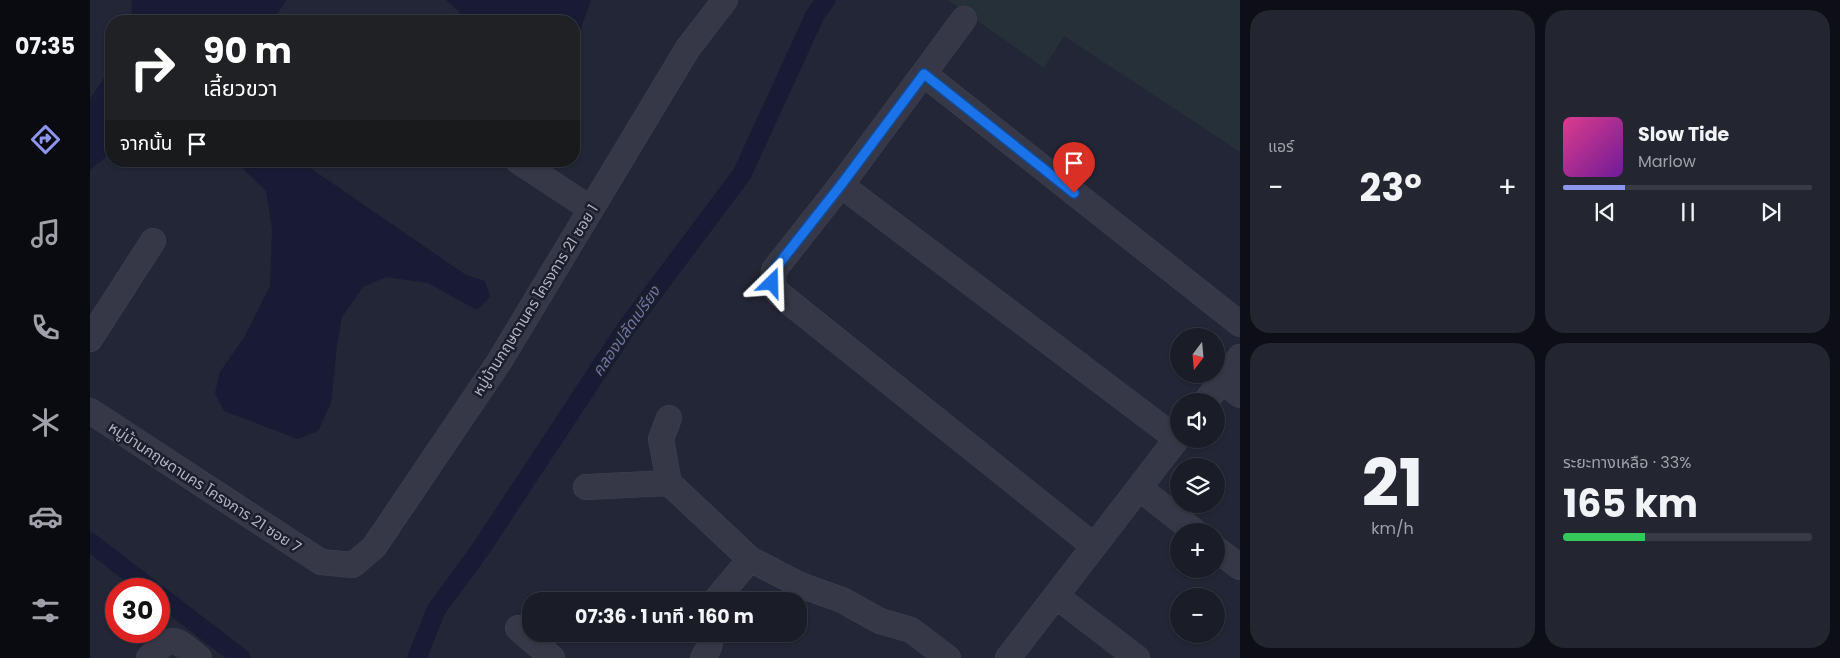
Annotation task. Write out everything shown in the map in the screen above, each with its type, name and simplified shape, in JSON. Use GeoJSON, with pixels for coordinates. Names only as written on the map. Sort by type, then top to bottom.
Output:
{"type":"FeatureCollection","features":[{"type":"Feature","properties":{"kind":"street","name":"หมู่บ้านกฤษดานคร โครงการ 21 ซอย 1"},"geometry":{"type":"LineString","coordinates":[[321,562],[353,565],[374,547],[499,362],[688,48],[725,0]]}},
{"type":"Feature","properties":{"kind":"street"},"geometry":{"type":"LineString","coordinates":[[964,19],[841,185],[774,270],[772,283],[778,293],[1094,546]]}},
{"type":"Feature","properties":{"kind":"street"},"geometry":{"type":"LineString","coordinates":[[924,74],[1240,324]]}},
{"type":"Feature","properties":{"kind":"street"},"geometry":{"type":"LineString","coordinates":[[527,167],[591,209]]}},
{"type":"Feature","properties":{"kind":"street"},"geometry":{"type":"LineString","coordinates":[[841,185],[1170,431]]}},
{"type":"Feature","properties":{"kind":"street"},"geometry":{"type":"LineString","coordinates":[[90,339],[152,241]]}},
{"type":"Feature","properties":{"kind":"street"},"geometry":{"type":"LineString","coordinates":[[1231,388],[1240,357]]}},
{"type":"Feature","properties":{"kind":"street","name":"หมู่บ้านกฤษดานคร โครงการ 21 ซอย 7"},"geometry":{"type":"LineString","coordinates":[[90,411],[321,562]]}},
{"type":"Feature","properties":{"kind":"street"},"geometry":{"type":"LineString","coordinates":[[669,418],[661,439],[669,483],[750,559],[800,585],[842,600],[880,621],[911,630],[948,658]]}},
{"type":"Feature","properties":{"kind":"street"},"geometry":{"type":"LineString","coordinates":[[1008,658],[1170,447]]}},
{"type":"Feature","properties":{"kind":"street"},"geometry":{"type":"LineString","coordinates":[[586,487],[669,483]]}},
{"type":"Feature","properties":{"kind":"street"},"geometry":{"type":"LineString","coordinates":[[1138,488],[1184,523]]}},
{"type":"Feature","properties":{"kind":"street"},"geometry":{"type":"LineString","coordinates":[[1225,556],[1240,567]]}},
{"type":"Feature","properties":{"kind":"street"},"geometry":{"type":"LineString","coordinates":[[722,592],[750,559]]}},
{"type":"Feature","properties":{"kind":"street"},"geometry":{"type":"LineString","coordinates":[[1056,596],[1137,658]]}},
{"type":"Feature","properties":{"kind":"street"},"geometry":{"type":"LineString","coordinates":[[518,628],[552,658]]}},
{"type":"Feature","properties":{"kind":"street"},"geometry":{"type":"LineString","coordinates":[[149,658],[164,643],[170,640],[178,642],[199,658]]}},
{"type":"Feature","properties":{"kind":"street"},"geometry":{"type":"LineString","coordinates":[[703,658],[710,647],[711,642]]}},
{"type":"Feature","properties":{"kind":"shaded area"},"geometry":{"type":"Polygon","coordinates":[[[948,0],[1240,0],[1240,152],[1064,36],[1044,68],[948,0]]]}},
{"type":"Feature","properties":{"kind":"water"},"geometry":{"type":"Polygon","coordinates":[[[132,0],[286,0],[277,15],[131,15],[132,0]]]}},
{"type":"Feature","properties":{"kind":"water"},"geometry":{"type":"Polygon","coordinates":[[[446,0],[591,0],[580,31],[580,15],[462,15],[446,0]]]}},
{"type":"Feature","properties":{"kind":"water"},"geometry":{"type":"Polygon","coordinates":[[[105,76],[105,158],[90,170],[90,99],[105,76]]]}},
{"type":"Feature","properties":{"kind":"water"},"geometry":{"type":"Polygon","coordinates":[[[241,167],[309,167],[466,275],[485,281],[490,297],[477,310],[428,283],[386,277],[363,287],[342,317],[331,403],[318,431],[298,439],[224,411],[215,393],[220,372],[245,336],[270,286],[272,229],[266,191],[241,167]]]}},
{"type":"Feature","properties":{"kind":"waterway","name":"คลองปลัดเปรียง"},"geometry":{"type":"LineString","coordinates":[[417,658],[436,610],[480,550],[625,330],[742,174],[815,15],[826,0]]}},
{"type":"Feature","properties":{"kind":"waterway"},"geometry":{"type":"LineString","coordinates":[[90,542],[137,578]]}},
{"type":"Feature","properties":{"kind":"waterway"},"geometry":{"type":"LineString","coordinates":[[170,603],[241,658]]}},
{"type":"Feature","properties":{"kind":"route"},"geometry":{"type":"LineString","coordinates":[[772,283],[774,270],[841,185],[924,74],[1074,193]]}}]}
